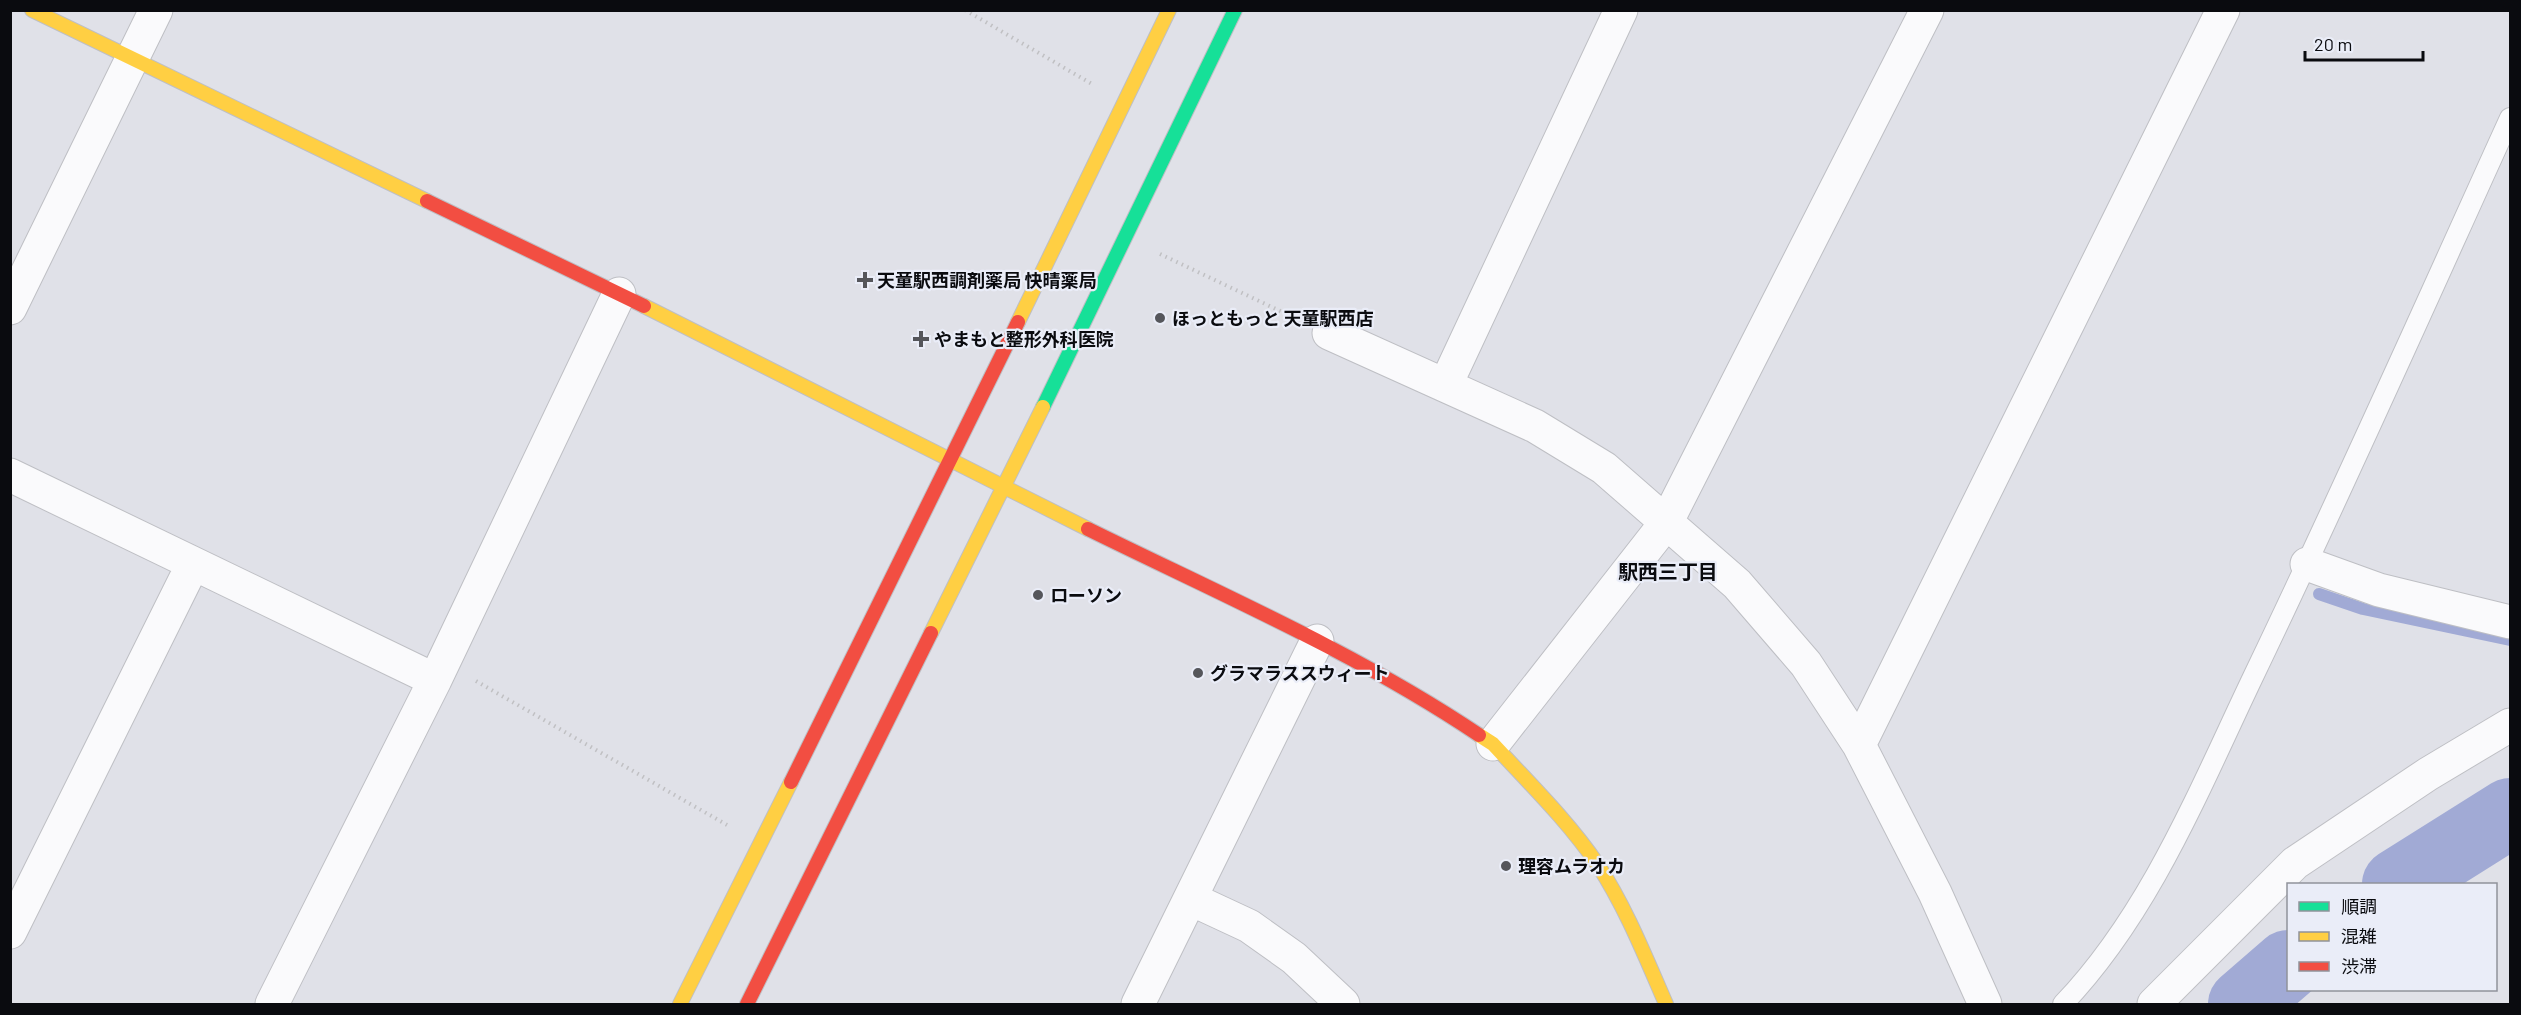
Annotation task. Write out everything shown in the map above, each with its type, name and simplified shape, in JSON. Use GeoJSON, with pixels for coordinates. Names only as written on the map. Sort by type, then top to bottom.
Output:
{"type":"FeatureCollection","features":[{"type":"Feature","properties":{"kind":"street"},"geometry":{"type":"LineString","coordinates":[[32,10],[619,294],[950,462],[1004,486],[1317,641],[1429,701],[1492,744],[1534,786],[1597,864],[1626,912],[1666,1005]]}},
{"type":"Feature","properties":{"kind":"street"},"geometry":{"type":"LineString","coordinates":[[10,308],[156,10]]}},
{"type":"Feature","properties":{"kind":"street"},"geometry":{"type":"LineString","coordinates":[[680,1005],[950,462],[1169,10]]}},
{"type":"Feature","properties":{"kind":"street"},"geometry":{"type":"LineString","coordinates":[[747,1005],[1126,239],[1235,10]]}},
{"type":"Feature","properties":{"kind":"street"},"geometry":{"type":"LineString","coordinates":[[1446,384],[1621,10]]}},
{"type":"Feature","properties":{"kind":"street"},"geometry":{"type":"LineString","coordinates":[[1492,744],[1666,524],[1927,10]]}},
{"type":"Feature","properties":{"kind":"street"},"geometry":{"type":"LineString","coordinates":[[1859,746],[2223,10]]}},
{"type":"Feature","properties":{"kind":"street"},"geometry":{"type":"LineString","coordinates":[[272,1005],[439,671],[619,294]]}},
{"type":"Feature","properties":{"kind":"street"},"geometry":{"type":"LineString","coordinates":[[1329,333],[1535,426],[1604,468],[1737,584],[1806,664],[1859,746],[1935,892],[1985,1005]]}},
{"type":"Feature","properties":{"kind":"street"},"geometry":{"type":"LineString","coordinates":[[10,476],[193,564],[439,671]]}},
{"type":"Feature","properties":{"kind":"street"},"geometry":{"type":"LineString","coordinates":[[10,932],[193,564]]}},
{"type":"Feature","properties":{"kind":"street"},"geometry":{"type":"LineString","coordinates":[[2307,564],[2379,590],[2511,622]]}},
{"type":"Feature","properties":{"kind":"street"},"geometry":{"type":"LineString","coordinates":[[1138,1005],[1317,641]]}},
{"type":"Feature","properties":{"kind":"street"},"geometry":{"type":"LineString","coordinates":[[2154,1005],[2295,863],[2428,774],[2511,725]]}},
{"type":"Feature","properties":{"kind":"street"},"geometry":{"type":"LineString","coordinates":[[1191,899],[1249,926],[1294,958],[1343,1005]]}},
{"type":"Feature","properties":{"kind":"lane"},"geometry":{"type":"LineString","coordinates":[[2063,1005],[2086,980],[2129,922],[2176,837],[2307,564],[2511,118]]}},
{"type":"Feature","properties":{"kind":"path"},"geometry":{"type":"LineString","coordinates":[[965,10],[1125,104]]}},
{"type":"Feature","properties":{"kind":"path"},"geometry":{"type":"LineString","coordinates":[[1126,239],[1329,333]]}},
{"type":"Feature","properties":{"kind":"path"},"geometry":{"type":"LineString","coordinates":[[439,671],[762,844]]}},
{"type":"Feature","properties":{"kind":"waterway"},"geometry":{"type":"LineString","coordinates":[[2319,594],[2363,609],[2510,640]]}},
{"type":"Feature","properties":{"kind":"waterway"},"geometry":{"type":"LineString","coordinates":[[2399,883],[2510,813]]}},
{"type":"Feature","properties":{"kind":"waterway"},"geometry":{"type":"LineString","coordinates":[[2243,1004],[2287,966]]}},
{"type":"Feature","properties":{"kind":"traffic: fast"},"geometry":{"type":"LineString","coordinates":[[1043,407],[1235,10]]}},
{"type":"Feature","properties":{"kind":"traffic: slow"},"geometry":{"type":"LineString","coordinates":[[32,10],[427,201]]}},
{"type":"Feature","properties":{"kind":"traffic: slow"},"geometry":{"type":"LineString","coordinates":[[1018,322],[1169,10]]}},
{"type":"Feature","properties":{"kind":"traffic: slow"},"geometry":{"type":"LineString","coordinates":[[644,306],[1088,529]]}},
{"type":"Feature","properties":{"kind":"traffic: slow"},"geometry":{"type":"LineString","coordinates":[[931,633],[1043,407]]}},
{"type":"Feature","properties":{"kind":"traffic: slow"},"geometry":{"type":"LineString","coordinates":[[1479,735],[1493,744],[1548,803],[1598,865],[1626,915],[1666,1004]]}},
{"type":"Feature","properties":{"kind":"traffic: slow"},"geometry":{"type":"LineString","coordinates":[[680,1004],[791,782]]}},
{"type":"Feature","properties":{"kind":"traffic: jam"},"geometry":{"type":"LineString","coordinates":[[427,201],[644,306]]}},
{"type":"Feature","properties":{"kind":"traffic: jam"},"geometry":{"type":"LineString","coordinates":[[791,782],[1018,322]]}},
{"type":"Feature","properties":{"kind":"traffic: jam"},"geometry":{"type":"LineString","coordinates":[[1088,529],[1336,651],[1433,705],[1479,735]]}},
{"type":"Feature","properties":{"kind":"traffic: jam"},"geometry":{"type":"LineString","coordinates":[[747,1004],[931,633]]}},
{"type":"Feature","properties":{"kind":"place","name":"天童駅西調剤薬局 快晴薬局"},"geometry":{"type":"Point","coordinates":[865,280]}},
{"type":"Feature","properties":{"kind":"place","name":"ほっともっと 天童駅西店"},"geometry":{"type":"Point","coordinates":[1160,318]}},
{"type":"Feature","properties":{"kind":"place","name":"やまもと整形外科医院"},"geometry":{"type":"Point","coordinates":[921,339]}},
{"type":"Feature","properties":{"kind":"place","name":"ローソン"},"geometry":{"type":"Point","coordinates":[1038,595]}},
{"type":"Feature","properties":{"kind":"place","name":"グラマラススウィート"},"geometry":{"type":"Point","coordinates":[1198,673]}},
{"type":"Feature","properties":{"kind":"place","name":"理容ムラオカ"},"geometry":{"type":"Point","coordinates":[1506,866]}},
{"type":"Feature","properties":{"kind":"district","name":"駅西三丁目"},"geometry":{"type":"Point","coordinates":[1668,571]}}]}
